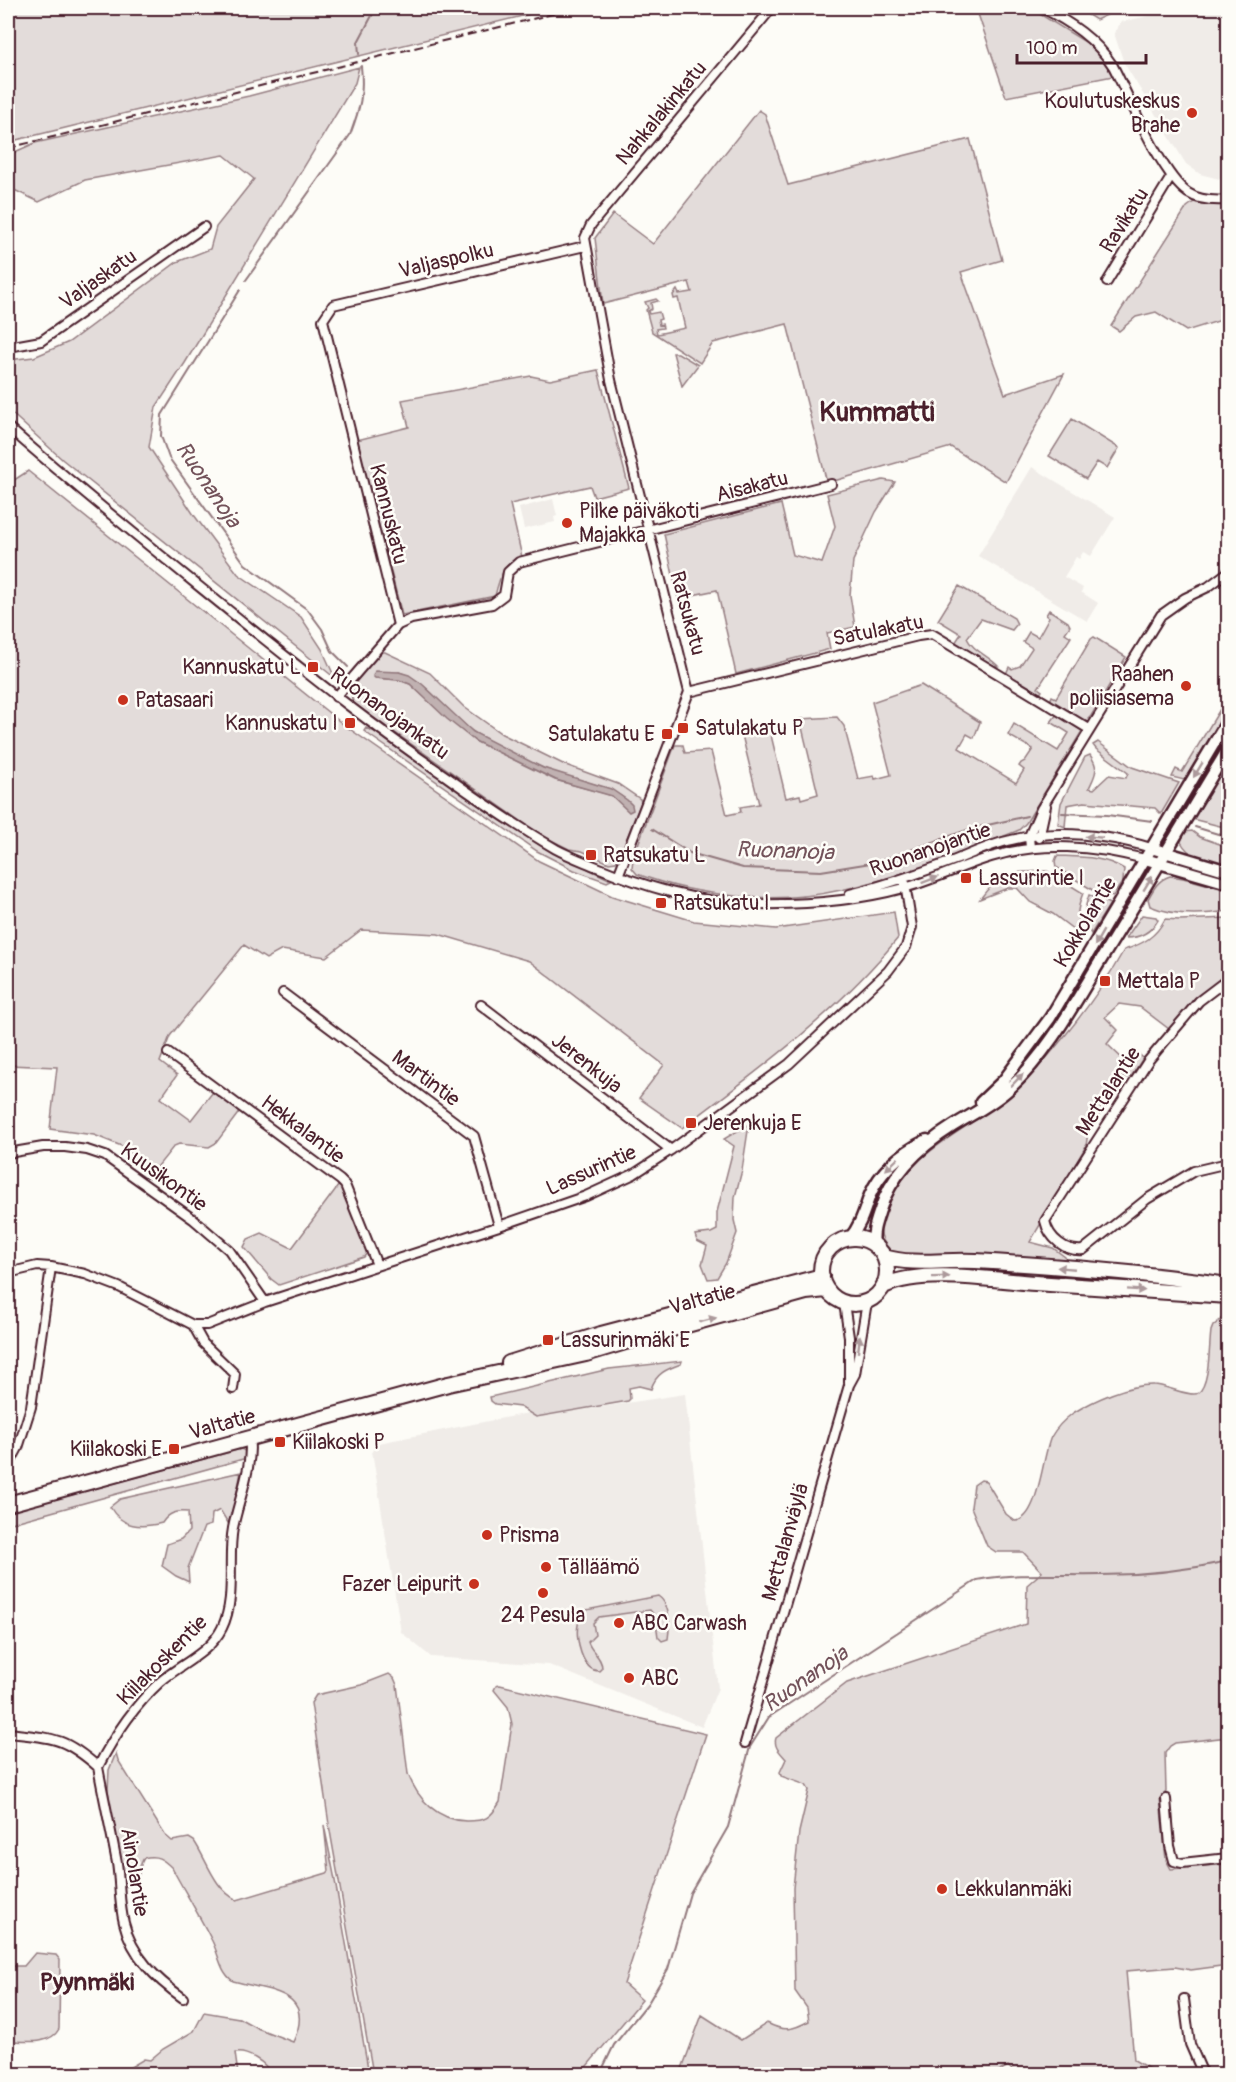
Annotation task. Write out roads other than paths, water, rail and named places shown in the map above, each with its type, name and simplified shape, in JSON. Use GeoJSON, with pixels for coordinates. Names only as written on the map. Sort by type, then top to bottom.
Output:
{"type":"FeatureCollection","features":[{"type":"Feature","properties":{"kind":"highway"},"geometry":{"type":"LineString","coordinates":[[884,1286],[887,1265],[884,1257],[874,1245],[861,1239],[850,1238],[839,1242],[824,1258],[822,1276],[827,1290],[834,1298],[854,1304],[867,1302],[874,1298],[884,1286],[896,1280],[957,1277],[1228,1296]]}},
{"type":"Feature","properties":{"kind":"highway"},"geometry":{"type":"LineString","coordinates":[[884,1257],[908,1262],[966,1261],[1077,1269],[1228,1285]]}},
{"type":"Feature","properties":{"kind":"highway","name":"Valtatie"},"geometry":{"type":"LineString","coordinates":[[8,1504],[448,1384],[601,1334],[822,1276]]}},
{"type":"Feature","properties":{"kind":"highway","name":"Valtatie"},"geometry":{"type":"LineString","coordinates":[[448,1384],[586,1354],[807,1292],[827,1290]]}},
{"type":"Feature","properties":{"kind":"main road","name":"Kokkolantie"},"geometry":{"type":"LineString","coordinates":[[953,1126],[1004,1080],[1044,1026],[1086,960],[1228,720]]}},
{"type":"Feature","properties":{"kind":"main road","name":"Kokkolantie"},"geometry":{"type":"LineString","coordinates":[[874,1245],[874,1228],[887,1189],[899,1172],[941,1134],[999,1098],[1018,1080],[1060,1026],[1228,749]]}},
{"type":"Feature","properties":{"kind":"main road"},"geometry":{"type":"LineString","coordinates":[[1151,848],[1228,871]]}},
{"type":"Feature","properties":{"kind":"main road"},"geometry":{"type":"LineString","coordinates":[[1145,859],[1228,883]]}},
{"type":"Feature","properties":{"kind":"main road","name":"Kokkolantie"},"geometry":{"type":"LineString","coordinates":[[850,1238],[860,1223],[871,1194],[884,1172],[915,1146],[941,1134]]}},
{"type":"Feature","properties":{"kind":"street","name":"Nahkalakinkatu"},"geometry":{"type":"LineString","coordinates":[[585,246],[585,238],[591,225],[772,8]]}},
{"type":"Feature","properties":{"kind":"street"},"geometry":{"type":"LineString","coordinates":[[1042,8],[1094,41],[1113,66],[1171,177],[1189,194],[1212,201],[1228,200]]}},
{"type":"Feature","properties":{"kind":"street","name":"Ravikatu"},"geometry":{"type":"LineString","coordinates":[[1107,282],[1171,177]]}},
{"type":"Feature","properties":{"kind":"street","name":"Valjaskatu"},"geometry":{"type":"LineString","coordinates":[[8,347],[41,341],[204,227]]}},
{"type":"Feature","properties":{"kind":"street","name":"Valjaspolku"},"geometry":{"type":"LineString","coordinates":[[323,320],[333,305],[585,246]]}},
{"type":"Feature","properties":{"kind":"street","name":"Ratsukatu"},"geometry":{"type":"LineString","coordinates":[[585,246],[611,380],[689,692]]}},
{"type":"Feature","properties":{"kind":"street","name":"Kannuskatu"},"geometry":{"type":"LineString","coordinates":[[323,320],[398,625]]}},
{"type":"Feature","properties":{"kind":"street","name":"Ruonanojankatu"},"geometry":{"type":"LineString","coordinates":[[8,427],[77,489],[336,697],[453,782],[559,851],[618,876],[666,891],[712,901],[751,904],[811,903]]}},
{"type":"Feature","properties":{"kind":"street","name":"Aisakatu"},"geometry":{"type":"LineString","coordinates":[[398,625],[411,619],[492,604],[504,595],[508,572],[519,562],[831,484]]}},
{"type":"Feature","properties":{"kind":"street"},"geometry":{"type":"LineString","coordinates":[[1034,848],[1029,836],[1041,809],[1161,615],[1185,598],[1208,587],[1228,572]]}},
{"type":"Feature","properties":{"kind":"street"},"geometry":{"type":"LineString","coordinates":[[336,697],[398,625]]}},
{"type":"Feature","properties":{"kind":"street","name":"Satulakatu"},"geometry":{"type":"LineString","coordinates":[[689,692],[932,634],[1089,729]]}},
{"type":"Feature","properties":{"kind":"street"},"geometry":{"type":"LineString","coordinates":[[618,876],[689,692]]}},
{"type":"Feature","properties":{"kind":"street"},"geometry":{"type":"LineString","coordinates":[[1034,848],[1048,799]]}},
{"type":"Feature","properties":{"kind":"street","name":"Ruonanojantie"},"geometry":{"type":"LineString","coordinates":[[811,903],[904,878],[987,847],[1029,836],[1101,837],[1151,848]]}},
{"type":"Feature","properties":{"kind":"street","name":"Ruonanojantie"},"geometry":{"type":"LineString","coordinates":[[811,903],[860,897],[906,887],[993,856],[1034,848],[1096,848],[1145,859]]}},
{"type":"Feature","properties":{"kind":"street","name":"Lassurintie"},"geometry":{"type":"LineString","coordinates":[[194,1325],[207,1325],[265,1302],[499,1226],[603,1189],[634,1174],[671,1150],[789,1064],[888,971],[906,947],[912,927],[904,878]]}},
{"type":"Feature","properties":{"kind":"street","name":"Mettalantie"},"geometry":{"type":"LineString","coordinates":[[1228,979],[1199,1001],[1148,1061],[1045,1221],[1047,1230],[1053,1238],[1073,1251],[1083,1251],[1148,1199],[1194,1171],[1228,1163]]}},
{"type":"Feature","properties":{"kind":"street","name":"Martintie"},"geometry":{"type":"LineString","coordinates":[[283,993],[474,1136],[499,1226]]}},
{"type":"Feature","properties":{"kind":"street","name":"Jerenkuja"},"geometry":{"type":"LineString","coordinates":[[481,1005],[671,1150]]}},
{"type":"Feature","properties":{"kind":"street","name":"Hekkalantie"},"geometry":{"type":"LineString","coordinates":[[168,1053],[345,1185],[377,1265]]}},
{"type":"Feature","properties":{"kind":"street","name":"Kuusikontie"},"geometry":{"type":"LineString","coordinates":[[8,1153],[43,1147],[65,1147],[87,1150],[105,1156],[193,1219],[230,1250],[265,1302]]}},
{"type":"Feature","properties":{"kind":"street"},"geometry":{"type":"LineString","coordinates":[[8,1273],[37,1266],[85,1274],[119,1287],[194,1325],[202,1342],[235,1374],[233,1389]]}},
{"type":"Feature","properties":{"kind":"street"},"geometry":{"type":"LineString","coordinates":[[11,1461],[18,1448],[31,1407],[51,1267]]}},
{"type":"Feature","properties":{"kind":"street","name":"Mettalanväylä"},"geometry":{"type":"LineString","coordinates":[[844,1302],[849,1337],[849,1385]]}},
{"type":"Feature","properties":{"kind":"street","name":"Mettalanväylä"},"geometry":{"type":"LineString","coordinates":[[746,1743],[849,1385],[855,1374],[867,1302]]}},
{"type":"Feature","properties":{"kind":"street","name":"Kiilakoskentie"},"geometry":{"type":"LineString","coordinates":[[98,1767],[134,1709],[162,1680],[201,1651],[222,1628],[231,1583],[232,1531],[250,1460],[249,1438]]}},
{"type":"Feature","properties":{"kind":"street"},"geometry":{"type":"LineString","coordinates":[[8,1733],[58,1740],[75,1748],[98,1767]]}},
{"type":"Feature","properties":{"kind":"street","name":"Ainolantie"},"geometry":{"type":"LineString","coordinates":[[98,1767],[117,1864],[123,1922],[136,1952],[150,1970],[183,1998]]}},
{"type":"Feature","properties":{"kind":"street"},"geometry":{"type":"LineString","coordinates":[[1166,1799],[1170,1846],[1174,1861],[1182,1863],[1228,1858]]}},
{"type":"Feature","properties":{"kind":"street"},"geometry":{"type":"LineString","coordinates":[[1184,1999],[1187,2032],[1203,2074]]}},
{"type":"Feature","properties":{"kind":"waterway","name":"Ruonanoja"},"geometry":{"type":"LineString","coordinates":[[359,54],[358,42],[376,8]]}},
{"type":"Feature","properties":{"kind":"waterway","name":"Ruonanoja"},"geometry":{"type":"LineString","coordinates":[[246,280],[350,135],[360,101],[361,66]]}},
{"type":"Feature","properties":{"kind":"waterway","name":"Ruonanoja"},"geometry":{"type":"LineString","coordinates":[[240,290],[162,415],[161,436],[169,458],[245,564],[308,610],[322,629],[332,651],[348,667]]}},
{"type":"Feature","properties":{"kind":"waterway","name":"Ruonanoja"},"geometry":{"type":"LineString","coordinates":[[1062,813],[1107,815],[1152,821]]}},
{"type":"Feature","properties":{"kind":"waterway","name":"Ruonanoja"},"geometry":{"type":"LineString","coordinates":[[652,829],[690,853],[743,868],[821,871],[877,862],[970,829],[1027,816]]}},
{"type":"Feature","properties":{"kind":"waterway","name":"Ruonanoja"},"geometry":{"type":"LineString","coordinates":[[1195,827],[1228,837]]}},
{"type":"Feature","properties":{"kind":"waterway","name":"Ruonanoja"},"geometry":{"type":"LineString","coordinates":[[600,2074],[614,2045],[648,2003],[668,1969],[690,1893],[728,1827],[750,1747],[769,1717],[977,1580],[1023,1575],[1149,1573],[1228,1561]]}},
{"type":"Feature","properties":{"kind":"railway"},"geometry":{"type":"LineString","coordinates":[[8,148],[577,8]]}},
{"type":"Feature","properties":{"kind":"place","name":"Koulutuskeskus Brahe"},"geometry":{"type":"Point","coordinates":[1192,113]}},
{"type":"Feature","properties":{"kind":"place","name":"Pilke päiväkoti Majakka"},"geometry":{"type":"Point","coordinates":[567,523]}},
{"type":"Feature","properties":{"kind":"place","name":"Kannuskatu L"},"geometry":{"type":"Point","coordinates":[313,667]}},
{"type":"Feature","properties":{"kind":"place","name":"Raahen poliisiasema"},"geometry":{"type":"Point","coordinates":[1186,686]}},
{"type":"Feature","properties":{"kind":"place","name":"Patasaari"},"geometry":{"type":"Point","coordinates":[123,700]}},
{"type":"Feature","properties":{"kind":"place","name":"Kannuskatu I"},"geometry":{"type":"Point","coordinates":[350,723]}},
{"type":"Feature","properties":{"kind":"place","name":"Satulakatu P"},"geometry":{"type":"Point","coordinates":[683,728]}},
{"type":"Feature","properties":{"kind":"place","name":"Satulakatu E"},"geometry":{"type":"Point","coordinates":[667,734]}},
{"type":"Feature","properties":{"kind":"place","name":"Ratsukatu L"},"geometry":{"type":"Point","coordinates":[591,855]}},
{"type":"Feature","properties":{"kind":"place","name":"Lassurintie I"},"geometry":{"type":"Point","coordinates":[966,878]}},
{"type":"Feature","properties":{"kind":"place","name":"Ratsukatu I"},"geometry":{"type":"Point","coordinates":[661,903]}},
{"type":"Feature","properties":{"kind":"place","name":"Mettala P"},"geometry":{"type":"Point","coordinates":[1105,981]}},
{"type":"Feature","properties":{"kind":"place","name":"Jerenkuja E"},"geometry":{"type":"Point","coordinates":[691,1123]}},
{"type":"Feature","properties":{"kind":"place","name":"Lassurinmäki E"},"geometry":{"type":"Point","coordinates":[548,1340]}},
{"type":"Feature","properties":{"kind":"place","name":"Kiilakoski P"},"geometry":{"type":"Point","coordinates":[280,1442]}},
{"type":"Feature","properties":{"kind":"place","name":"Kiilakoski E"},"geometry":{"type":"Point","coordinates":[174,1449]}},
{"type":"Feature","properties":{"kind":"place","name":"Prisma"},"geometry":{"type":"Point","coordinates":[487,1535]}},
{"type":"Feature","properties":{"kind":"place","name":"Tälläämö"},"geometry":{"type":"Point","coordinates":[546,1567]}},
{"type":"Feature","properties":{"kind":"place","name":"Fazer Leipurit"},"geometry":{"type":"Point","coordinates":[474,1584]}},
{"type":"Feature","properties":{"kind":"place","name":"24 Pesula"},"geometry":{"type":"Point","coordinates":[543,1593]}},
{"type":"Feature","properties":{"kind":"place","name":"ABC Carwash"},"geometry":{"type":"Point","coordinates":[619,1623]}},
{"type":"Feature","properties":{"kind":"place","name":"ABC"},"geometry":{"type":"Point","coordinates":[629,1678]}},
{"type":"Feature","properties":{"kind":"place","name":"Lekkulanmäki"},"geometry":{"type":"Point","coordinates":[942,1889]}},
{"type":"Feature","properties":{"kind":"district","name":"Kummatti"},"geometry":{"type":"Point","coordinates":[877,412]}},
{"type":"Feature","properties":{"kind":"district","name":"Pyynmäki"},"geometry":{"type":"Point","coordinates":[87,1982]}}]}
